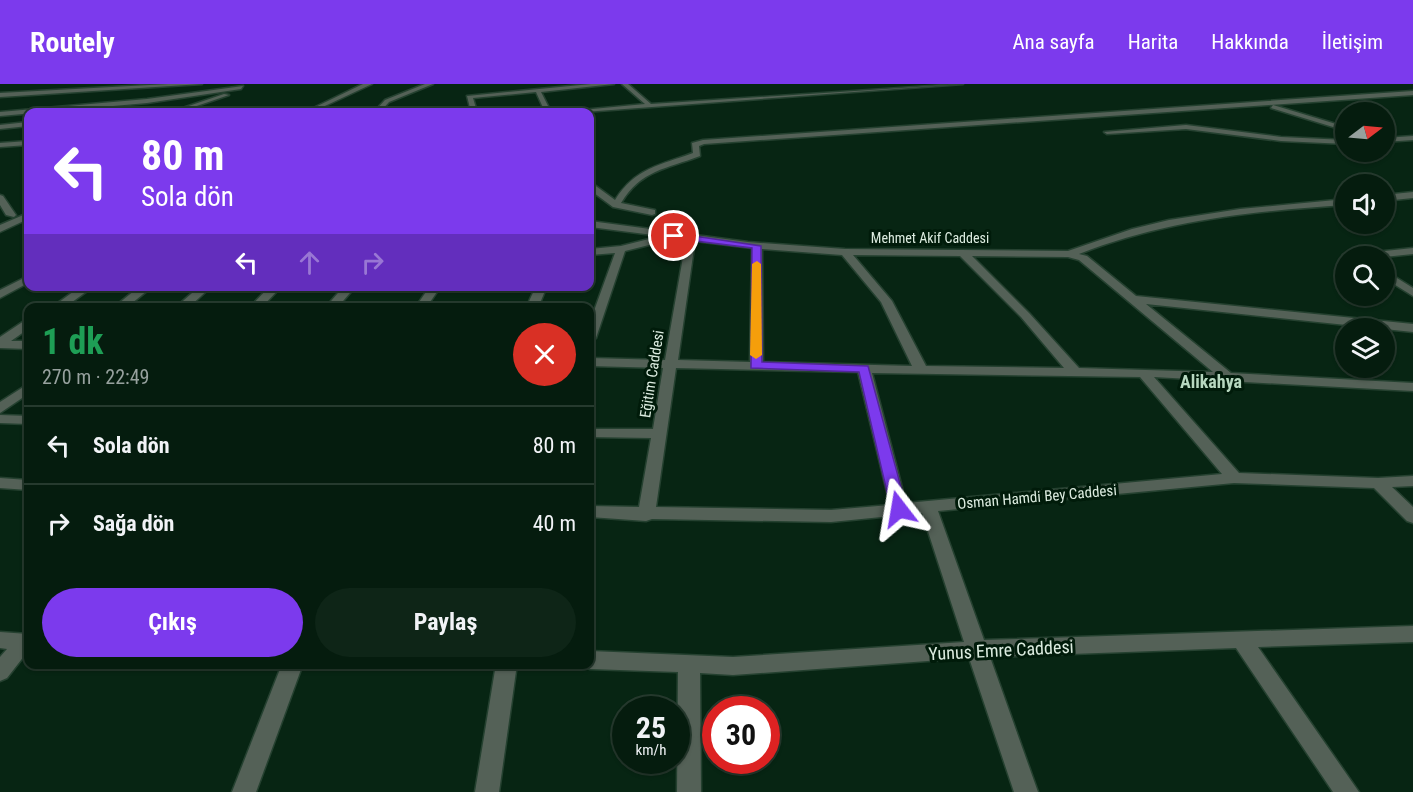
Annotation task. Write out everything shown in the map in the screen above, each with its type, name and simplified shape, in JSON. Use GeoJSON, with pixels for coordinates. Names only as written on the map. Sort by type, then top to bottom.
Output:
{"type":"FeatureCollection","features":[{"type":"Feature","properties":{"kind":"street"},"geometry":{"type":"LineString","coordinates":[[93,90],[101,84]]}},
{"type":"Feature","properties":{"kind":"street"},"geometry":{"type":"LineString","coordinates":[[0,96],[199,84]]}},
{"type":"Feature","properties":{"kind":"street"},"geometry":{"type":"LineString","coordinates":[[316,108],[358,87],[369,84]]}},
{"type":"Feature","properties":{"kind":"street"},"geometry":{"type":"LineString","coordinates":[[381,108],[387,101],[430,84]]}},
{"type":"Feature","properties":{"kind":"street"},"geometry":{"type":"LineString","coordinates":[[473,108],[470,96],[611,84]]}},
{"type":"Feature","properties":{"kind":"street"},"geometry":{"type":"LineString","coordinates":[[625,84],[650,106]]}},
{"type":"Feature","properties":{"kind":"street"},"geometry":{"type":"LineString","coordinates":[[594,110],[960,84]]}},
{"type":"Feature","properties":{"kind":"street"},"geometry":{"type":"LineString","coordinates":[[82,108],[244,86]]}},
{"type":"Feature","properties":{"kind":"street"},"geometry":{"type":"LineString","coordinates":[[191,108],[244,86]]}},
{"type":"Feature","properties":{"kind":"street"},"geometry":{"type":"LineString","coordinates":[[1405,86],[1413,89]]}},
{"type":"Feature","properties":{"kind":"street"},"geometry":{"type":"LineString","coordinates":[[129,103],[150,87]]}},
{"type":"Feature","properties":{"kind":"street"},"geometry":{"type":"LineString","coordinates":[[785,88],[801,95]]}},
{"type":"Feature","properties":{"kind":"street"},"geometry":{"type":"LineString","coordinates":[[538,90],[546,108]]}},
{"type":"Feature","properties":{"kind":"street"},"geometry":{"type":"LineString","coordinates":[[1,113],[44,93]]}},
{"type":"Feature","properties":{"kind":"street"},"geometry":{"type":"LineString","coordinates":[[616,205],[634,179],[698,154],[695,145],[703,142],[1413,93]]}},
{"type":"Feature","properties":{"kind":"street"},"geometry":{"type":"LineString","coordinates":[[1265,105],[1335,126]]}},
{"type":"Feature","properties":{"kind":"street"},"geometry":{"type":"LineString","coordinates":[[167,107],[195,107]]}},
{"type":"Feature","properties":{"kind":"street"},"geometry":{"type":"LineString","coordinates":[[1,113],[24,112]]}},
{"type":"Feature","properties":{"kind":"street"},"geometry":{"type":"LineString","coordinates":[[0,127],[24,124]]}},
{"type":"Feature","properties":{"kind":"street"},"geometry":{"type":"LineString","coordinates":[[1107,132],[1180,127],[1307,142],[1335,142]]}},
{"type":"Feature","properties":{"kind":"street"},"geometry":{"type":"LineString","coordinates":[[1395,139],[1413,138]]}},
{"type":"Feature","properties":{"kind":"street"},"geometry":{"type":"LineString","coordinates":[[0,145],[24,142]]}},
{"type":"Feature","properties":{"kind":"street"},"geometry":{"type":"LineString","coordinates":[[594,189],[616,205],[652,213]]}},
{"type":"Feature","properties":{"kind":"street"},"geometry":{"type":"LineString","coordinates":[[1400,195],[1413,201]]}},
{"type":"Feature","properties":{"kind":"street"},"geometry":{"type":"LineString","coordinates":[[1395,196],[1413,195]]}},
{"type":"Feature","properties":{"kind":"street"},"geometry":{"type":"LineString","coordinates":[[0,198],[10,215]]}},
{"type":"Feature","properties":{"kind":"street"},"geometry":{"type":"LineString","coordinates":[[1069,254],[1106,238],[1212,216],[1269,207],[1335,203]]}},
{"type":"Feature","properties":{"kind":"street"},"geometry":{"type":"LineString","coordinates":[[0,215],[24,215]]}},
{"type":"Feature","properties":{"kind":"street"},"geometry":{"type":"LineString","coordinates":[[0,230],[24,217]]}},
{"type":"Feature","properties":{"kind":"street","name":"Mehmet Akif Caddesi"},"geometry":{"type":"LineString","coordinates":[[594,225],[757,246],[845,252],[1069,254],[1083,258],[1228,377]]}},
{"type":"Feature","properties":{"kind":"street"},"geometry":{"type":"LineString","coordinates":[[594,252],[621,249],[674,236]]}},
{"type":"Feature","properties":{"kind":"street","name":"Eğitim Caddesi"},"geometry":{"type":"LineString","coordinates":[[646,515],[691,238]]}},
{"type":"Feature","properties":{"kind":"street"},"geometry":{"type":"LineString","coordinates":[[756,365],[757,246]]}},
{"type":"Feature","properties":{"kind":"street"},"geometry":{"type":"LineString","coordinates":[[594,327],[621,249]]}},
{"type":"Feature","properties":{"kind":"street"},"geometry":{"type":"LineString","coordinates":[[1395,253],[1413,251]]}},
{"type":"Feature","properties":{"kind":"street"},"geometry":{"type":"LineString","coordinates":[[845,252],[886,301],[921,370]]}},
{"type":"Feature","properties":{"kind":"street"},"geometry":{"type":"LineString","coordinates":[[963,253],[1025,315],[1076,373]]}},
{"type":"Feature","properties":{"kind":"street"},"geometry":{"type":"LineString","coordinates":[[0,295],[24,281]]}},
{"type":"Feature","properties":{"kind":"street"},"geometry":{"type":"LineString","coordinates":[[1395,281],[1413,293]]}},
{"type":"Feature","properties":{"kind":"street"},"geometry":{"type":"LineString","coordinates":[[64,303],[82,291]]}},
{"type":"Feature","properties":{"kind":"street"},"geometry":{"type":"LineString","coordinates":[[125,303],[141,291]]}},
{"type":"Feature","properties":{"kind":"street"},"geometry":{"type":"LineString","coordinates":[[186,303],[201,291]]}},
{"type":"Feature","properties":{"kind":"street"},"geometry":{"type":"LineString","coordinates":[[259,303],[272,291]]}},
{"type":"Feature","properties":{"kind":"street"},"geometry":{"type":"LineString","coordinates":[[335,303],[346,291]]}},
{"type":"Feature","properties":{"kind":"street"},"geometry":{"type":"LineString","coordinates":[[1134,299],[1413,328]]}},
{"type":"Feature","properties":{"kind":"street"},"geometry":{"type":"LineString","coordinates":[[0,343],[24,327]]}},
{"type":"Feature","properties":{"kind":"street"},"geometry":{"type":"LineString","coordinates":[[0,343],[24,345]]}},
{"type":"Feature","properties":{"kind":"street"},"geometry":{"type":"LineString","coordinates":[[594,362],[1076,373],[1143,372],[1413,387]]}},
{"type":"Feature","properties":{"kind":"street"},"geometry":{"type":"LineString","coordinates":[[864,369],[899,509]]}},
{"type":"Feature","properties":{"kind":"street"},"geometry":{"type":"LineString","coordinates":[[1143,372],[1234,478]]}},
{"type":"Feature","properties":{"kind":"street"},"geometry":{"type":"LineString","coordinates":[[0,409],[24,391]]}},
{"type":"Feature","properties":{"kind":"street"},"geometry":{"type":"LineString","coordinates":[[0,419],[24,420]]}},
{"type":"Feature","properties":{"kind":"street"},"geometry":{"type":"LineString","coordinates":[[594,433],[659,434]]}},
{"type":"Feature","properties":{"kind":"street","name":"Osman Hamdi Bey Caddesi"},"geometry":{"type":"LineString","coordinates":[[594,513],[831,516],[1234,478],[1378,483],[1413,481]]}},
{"type":"Feature","properties":{"kind":"street"},"geometry":{"type":"LineString","coordinates":[[0,483],[24,485]]}},
{"type":"Feature","properties":{"kind":"street"},"geometry":{"type":"LineString","coordinates":[[1378,483],[1413,518]]}},
{"type":"Feature","properties":{"kind":"street"},"geometry":{"type":"LineString","coordinates":[[928,507],[1026,792]]}},
{"type":"Feature","properties":{"kind":"street","name":"Yunus Emre Caddesi"},"geometry":{"type":"LineString","coordinates":[[594,660],[733,666],[976,649],[1413,633]]}},
{"type":"Feature","properties":{"kind":"street"},"geometry":{"type":"LineString","coordinates":[[0,640],[24,642]]}},
{"type":"Feature","properties":{"kind":"street"},"geometry":{"type":"LineString","coordinates":[[1242,641],[1347,792]]}},
{"type":"Feature","properties":{"kind":"street"},"geometry":{"type":"LineString","coordinates":[[0,672],[24,644]]}},
{"type":"Feature","properties":{"kind":"street"},"geometry":{"type":"LineString","coordinates":[[689,664],[689,792]]}},
{"type":"Feature","properties":{"kind":"street"},"geometry":{"type":"LineString","coordinates":[[244,792],[291,669]]}},
{"type":"Feature","properties":{"kind":"street"},"geometry":{"type":"LineString","coordinates":[[487,792],[506,669]]}},
{"type":"Feature","properties":{"kind":"slow traffic"},"geometry":{"type":"LineString","coordinates":[[756,355],[757,264]]}},
{"type":"Feature","properties":{"kind":"district","name":"Alikahya"},"geometry":{"type":"Point","coordinates":[1211,381]}},
{"type":"Feature","properties":{"kind":"route"},"geometry":{"type":"LineString","coordinates":[[674,236],[757,246],[756,365],[864,369],[899,509]]}}]}
